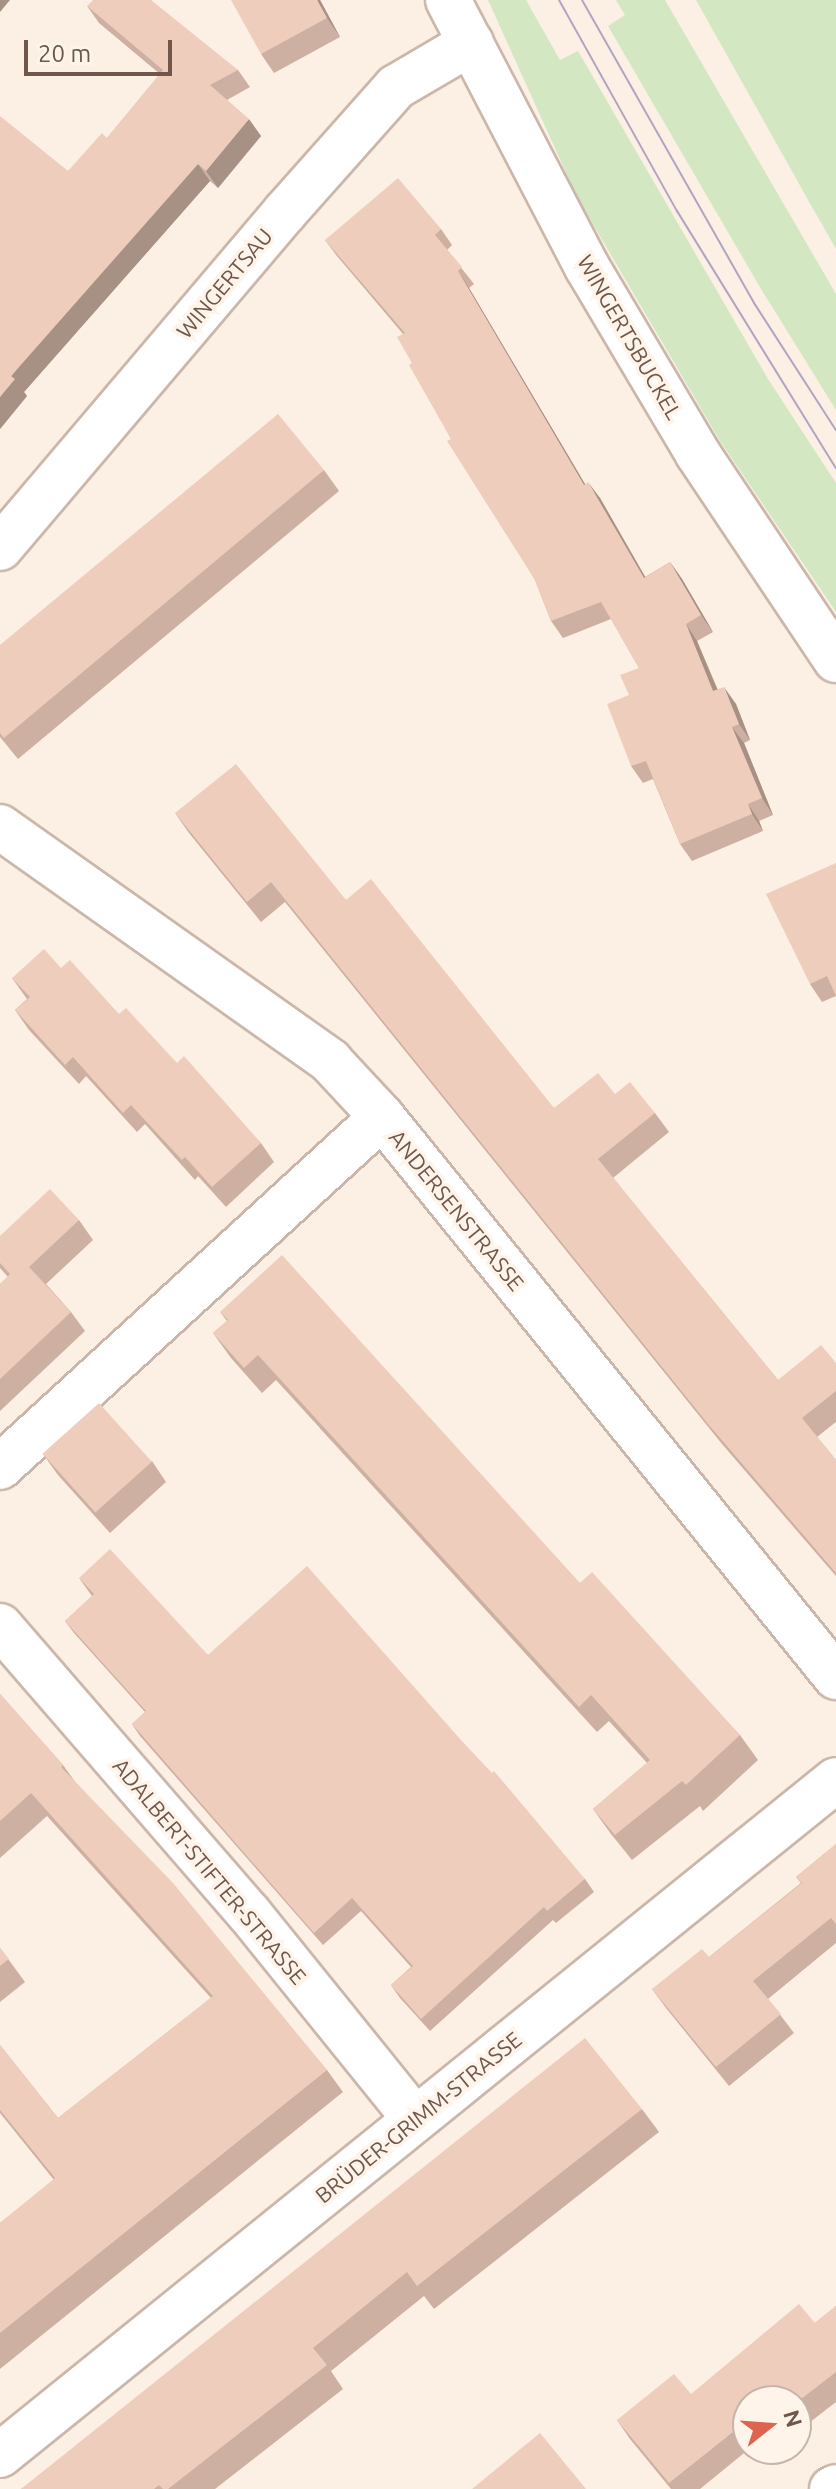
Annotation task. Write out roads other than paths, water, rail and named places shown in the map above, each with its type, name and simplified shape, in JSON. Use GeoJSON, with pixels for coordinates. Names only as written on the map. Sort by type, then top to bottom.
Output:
{"type":"FeatureCollection","features":[{"type":"Feature","properties":{"kind":"street","name":"WINGERTSBUCKEL"},"geometry":{"type":"LineString","coordinates":[[448,0],[587,267],[682,427],[836,660]]}},
{"type":"Feature","properties":{"kind":"street","name":"WINGERTSAU"},"geometry":{"type":"LineString","coordinates":[[0,548],[285,212],[396,87],[471,43]]}},
{"type":"Feature","properties":{"kind":"street","name":"ANDERSENSTRASSE"},"geometry":{"type":"LineString","coordinates":[[0,827],[330,1061],[382,1117],[836,1677]]}},
{"type":"Feature","properties":{"kind":"street"},"geometry":{"type":"LineString","coordinates":[[0,1467],[382,1117]]}},
{"type":"Feature","properties":{"kind":"street","name":"ADALBERT-STIFTER-STRASSE"},"geometry":{"type":"LineString","coordinates":[[0,1626],[248,1912],[415,2119]]}},
{"type":"Feature","properties":{"kind":"street","name":"BRÜDER-GRIMM-STRASSE"},"geometry":{"type":"LineString","coordinates":[[0,2455],[836,1780]]}},
{"type":"Feature","properties":{"kind":"tram line"},"geometry":{"type":"LineString","coordinates":[[559,0],[677,211],[836,468]]}},
{"type":"Feature","properties":{"kind":"tram line"},"geometry":{"type":"LineString","coordinates":[[582,0],[754,303],[836,430]]}}]}
